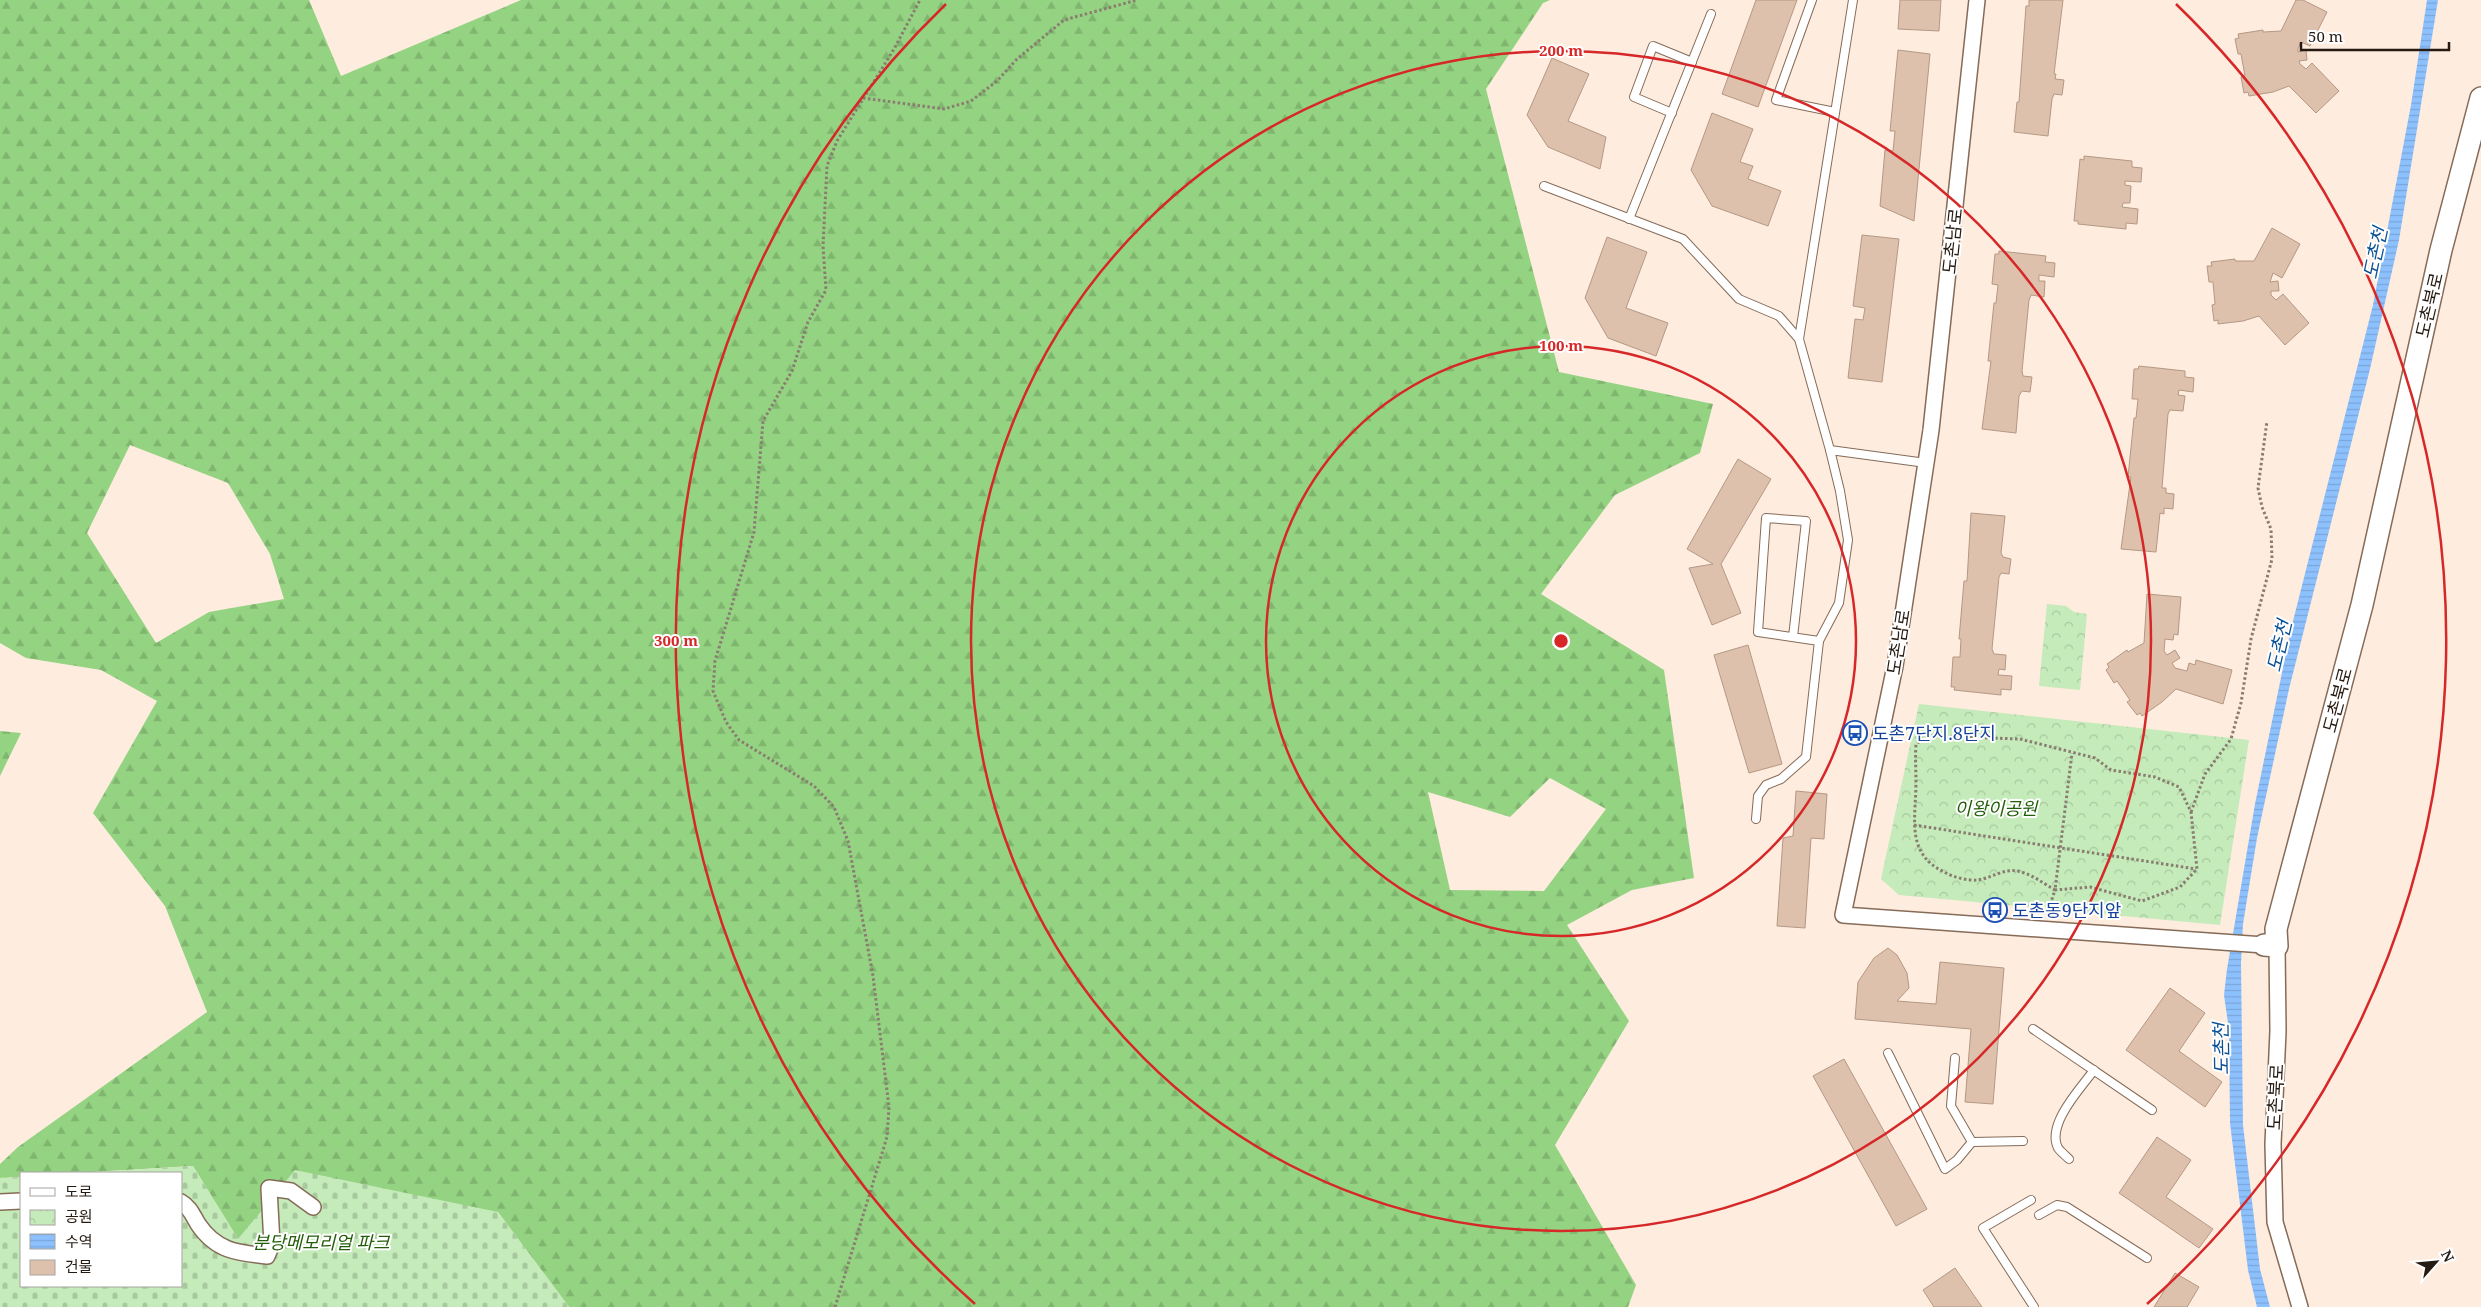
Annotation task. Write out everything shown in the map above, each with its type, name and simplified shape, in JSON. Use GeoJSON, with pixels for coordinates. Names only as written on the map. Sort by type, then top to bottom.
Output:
{"type":"FeatureCollection","features":[{"type":"Feature","properties":{"kind":"street","name":"도촌남로"},"geometry":{"type":"LineString","coordinates":[[1977,0],[1926,463],[1895,666],[1843,915],[2270,945]]}},
{"type":"Feature","properties":{"kind":"street","name":"도촌북로"},"geometry":{"type":"LineString","coordinates":[[2300,1307],[2275,1222],[2273,1144],[2278,1032],[2270,945],[2276,929],[2362,605],[2441,250],[2481,98]]}},
{"type":"Feature","properties":{"kind":"street"},"geometry":{"type":"LineString","coordinates":[[182,1202],[187,1205],[201,1228],[220,1247],[240,1254],[266,1256],[272,1244],[270,1188],[291,1191],[313,1207]]}},
{"type":"Feature","properties":{"kind":"street"},"geometry":{"type":"LineString","coordinates":[[0,1202],[20,1201]]}},
{"type":"Feature","properties":{"kind":"lane"},"geometry":{"type":"LineString","coordinates":[[1812,0],[1776,100],[1835,112]]}},
{"type":"Feature","properties":{"kind":"lane"},"geometry":{"type":"LineString","coordinates":[[1798,339],[1853,0]]}},
{"type":"Feature","properties":{"kind":"lane"},"geometry":{"type":"LineString","coordinates":[[1629,218],[1711,14]]}},
{"type":"Feature","properties":{"kind":"lane"},"geometry":{"type":"LineString","coordinates":[[1672,113],[1634,97],[1654,46],[1692,62]]}},
{"type":"Feature","properties":{"kind":"lane"},"geometry":{"type":"LineString","coordinates":[[1544,186],[1683,239],[1739,300],[1779,316],[1798,339],[1830,450],[1840,491],[1848,540],[1839,603],[1819,641],[1806,757],[1781,779],[1766,785],[1758,796],[1756,819]]}},
{"type":"Feature","properties":{"kind":"lane"},"geometry":{"type":"LineString","coordinates":[[1830,450],[1926,463]]}},
{"type":"Feature","properties":{"kind":"lane"},"geometry":{"type":"LineString","coordinates":[[1793,637],[1806,521],[1766,518],[1758,632],[1819,641]]}},
{"type":"Feature","properties":{"kind":"lane"},"geometry":{"type":"LineString","coordinates":[[2033,1028],[2152,1110]]}},
{"type":"Feature","properties":{"kind":"lane"},"geometry":{"type":"LineString","coordinates":[[1888,1053],[1945,1169],[1957,1160],[1972,1142],[2022,1141]]}},
{"type":"Feature","properties":{"kind":"lane"},"geometry":{"type":"LineString","coordinates":[[1955,1058],[1951,1106],[1972,1142]]}},
{"type":"Feature","properties":{"kind":"lane"},"geometry":{"type":"LineString","coordinates":[[2069,1159],[2058,1148],[2055,1136],[2058,1123],[2062,1113],[2094,1070]]}},
{"type":"Feature","properties":{"kind":"lane"},"geometry":{"type":"LineString","coordinates":[[2031,1200],[1983,1228],[2034,1307]]}},
{"type":"Feature","properties":{"kind":"lane"},"geometry":{"type":"LineString","coordinates":[[2039,1214],[2057,1205],[2067,1207],[2147,1258]]}},
{"type":"Feature","properties":{"kind":"path"},"geometry":{"type":"LineString","coordinates":[[835,1307],[887,1137],[889,1107],[873,976],[848,841],[834,807],[814,786],[739,740],[726,722],[713,691],[715,662],[754,532],[763,421],[792,371],[808,322],[826,290],[823,246],[827,166],[837,141],[894,49],[920,0]]}},
{"type":"Feature","properties":{"kind":"path"},"geometry":{"type":"LineString","coordinates":[[864,98],[944,110],[971,101],[997,81],[1017,59],[1064,20],[1137,0]]}},
{"type":"Feature","properties":{"kind":"path"},"geometry":{"type":"LineString","coordinates":[[2191,812],[2205,774],[2231,740],[2241,703],[2251,639],[2272,558],[2271,528],[2262,507],[2258,488],[2267,421]]}},
{"type":"Feature","properties":{"kind":"path"},"geometry":{"type":"LineString","coordinates":[[1928,736],[2020,739],[2095,758],[2112,770],[2155,777],[2178,786],[2191,812],[2196,869],[2180,887],[2142,901],[2090,887],[2055,890],[2030,875],[2018,872],[2008,871],[1977,880],[1951,876],[1936,868],[1922,854],[1916,839],[1914,825],[1916,744],[1928,736]]}},
{"type":"Feature","properties":{"kind":"path"},"geometry":{"type":"LineString","coordinates":[[2042,929],[2055,890],[2062,848],[2072,753]]}},
{"type":"Feature","properties":{"kind":"path"},"geometry":{"type":"LineString","coordinates":[[1914,825],[2196,869]]}},
{"type":"Feature","properties":{"kind":"green space"},"geometry":{"type":"Polygon","coordinates":[[[0,0],[309,0],[341,76],[521,0],[1550,0],[1543,3],[1486,89],[1559,372],[1713,404],[1700,453],[1615,495],[1541,594],[1664,670],[1694,878],[1632,890],[1567,925],[1629,1021],[1555,1145],[1636,1285],[1628,1307],[569,1307],[498,1212],[238,1239],[193,1166],[93,1172],[20,1172],[20,1177],[0,1178],[0,1164],[18,1147],[207,1012],[165,906],[93,813],[157,701],[101,670],[26,658],[0,643],[0,0]],[[130,445],[87,533],[156,643],[209,612],[284,599],[270,554],[228,483],[130,445]],[[1550,778],[1510,817],[1428,792],[1450,890],[1544,891],[1606,809],[1550,778]]]}},
{"type":"Feature","properties":{"kind":"green space"},"geometry":{"type":"Polygon","coordinates":[[[2047,604],[2066,606],[2074,612],[2087,614],[2080,690],[2039,686],[2047,604]]]}},
{"type":"Feature","properties":{"kind":"green space","name":"이왕이공원"},"geometry":{"type":"Polygon","coordinates":[[[1919,704],[2249,740],[2220,925],[1899,895],[1881,879],[1919,704]]]}},
{"type":"Feature","properties":{"kind":"green space"},"geometry":{"type":"Polygon","coordinates":[[[0,731],[21,733],[0,776],[0,731]]]}},
{"type":"Feature","properties":{"kind":"green space","name":"분당메모리얼 파크"},"geometry":{"type":"Polygon","coordinates":[[[193,1166],[238,1239],[295,1170],[498,1212],[569,1307],[0,1307],[0,1178],[20,1177],[20,1287],[182,1287],[182,1172],[93,1172],[193,1166]]]}},
{"type":"Feature","properties":{"kind":"water"},"geometry":{"type":"Polygon","coordinates":[[[2427,0],[2438,0],[2399,240],[2370,369],[2289,689],[2257,838],[2243,924],[2241,963],[2243,1125],[2260,1269],[2270,1307],[2257,1307],[2248,1270],[2230,1123],[2229,1030],[2224,995],[2227,969],[2255,804],[2291,629],[2373,305],[2411,105],[2427,0]]]}},
{"type":"Feature","properties":{"kind":"building"},"geometry":{"type":"Polygon","coordinates":[[[1756,0],[1797,0],[1758,107],[1722,94],[1756,0]]]}},
{"type":"Feature","properties":{"kind":"building"},"geometry":{"type":"Polygon","coordinates":[[[1900,0],[1941,0],[1939,31],[1898,29],[1900,0]]]}},
{"type":"Feature","properties":{"kind":"building"},"geometry":{"type":"Polygon","coordinates":[[[2029,0],[2063,0],[2054,74],[2056,74],[2055,79],[2064,80],[2062,95],[2054,94],[2052,99],[2048,136],[2014,132],[2017,102],[2019,102],[2026,6],[2029,6],[2029,0]]]}},
{"type":"Feature","properties":{"kind":"building"},"geometry":{"type":"Polygon","coordinates":[[[2296,0],[2303,0],[2327,12],[2310,46],[2301,42],[2298,49],[2298,52],[2306,50],[2307,60],[2299,61],[2300,64],[2306,69],[2312,63],[2339,91],[2316,113],[2289,86],[2273,92],[2249,96],[2248,92],[2244,93],[2241,77],[2245,76],[2241,54],[2238,54],[2235,39],[2239,38],[2238,34],[2263,30],[2263,32],[2281,31],[2296,0]]]}},
{"type":"Feature","properties":{"kind":"building"},"geometry":{"type":"Polygon","coordinates":[[[1898,50],[1930,54],[1914,221],[1880,206],[1885,150],[1893,151],[1895,131],[1890,131],[1898,50]]]}},
{"type":"Feature","properties":{"kind":"building"},"geometry":{"type":"Polygon","coordinates":[[[1552,58],[1589,74],[1568,121],[1606,137],[1600,169],[1548,147],[1527,115],[1552,58]]]}},
{"type":"Feature","properties":{"kind":"building"},"geometry":{"type":"Polygon","coordinates":[[[1712,113],[1753,129],[1740,162],[1753,166],[1748,179],[1781,191],[1768,226],[1712,206],[1691,170],[1712,113]]]}},
{"type":"Feature","properties":{"kind":"building"},"geometry":{"type":"Polygon","coordinates":[[[2084,156],[2132,161],[2132,167],[2142,168],[2141,182],[2125,181],[2125,185],[2131,186],[2130,203],[2123,203],[2122,207],[2138,209],[2137,224],[2126,223],[2126,229],[2078,224],[2078,221],[2074,221],[2080,159],[2084,160],[2084,156]]]}},
{"type":"Feature","properties":{"kind":"building"},"geometry":{"type":"Polygon","coordinates":[[[2272,228],[2300,244],[2282,278],[2273,273],[2270,282],[2278,281],[2279,291],[2271,291],[2271,295],[2276,300],[2283,294],[2309,323],[2285,345],[2259,316],[2243,321],[2218,324],[2218,320],[2214,321],[2212,305],[2215,304],[2213,282],[2209,282],[2207,266],[2212,266],[2211,262],[2235,259],[2235,261],[2254,261],[2272,228]]]}},
{"type":"Feature","properties":{"kind":"building"},"geometry":{"type":"Polygon","coordinates":[[[1862,235],[1899,239],[1882,382],[1848,378],[1855,319],[1863,320],[1865,308],[1853,306],[1862,235]]]}},
{"type":"Feature","properties":{"kind":"building"},"geometry":{"type":"Polygon","coordinates":[[[1607,237],[1647,252],[1626,308],[1668,323],[1656,356],[1608,338],[1585,298],[1607,237]]]}},
{"type":"Feature","properties":{"kind":"building"},"geometry":{"type":"Polygon","coordinates":[[[1999,251],[2046,256],[2045,262],[2055,263],[2054,277],[2039,275],[2039,281],[2045,281],[2044,297],[2031,295],[2029,300],[2022,371],[2023,376],[2032,377],[2030,392],[2022,391],[2019,396],[2016,433],[1982,429],[1991,361],[1988,361],[1994,303],[1996,303],[1998,285],[1992,284],[1995,254],[1999,254],[1999,251]]]}},
{"type":"Feature","properties":{"kind":"building"},"geometry":{"type":"Polygon","coordinates":[[[2139,366],[2185,371],[2185,377],[2194,378],[2193,392],[2179,390],[2178,395],[2185,396],[2183,411],[2170,410],[2168,414],[2162,488],[2166,488],[2166,493],[2174,494],[2173,509],[2164,508],[2164,514],[2160,513],[2156,552],[2121,549],[2131,477],[2128,477],[2134,418],[2136,418],[2138,399],[2132,399],[2134,369],[2138,369],[2139,366]]]}},
{"type":"Feature","properties":{"kind":"building"},"geometry":{"type":"Polygon","coordinates":[[[1738,459],[1771,479],[1721,564],[1741,613],[1712,625],[1689,568],[1713,564],[1687,549],[1738,459]]]}},
{"type":"Feature","properties":{"kind":"building"},"geometry":{"type":"Polygon","coordinates":[[[1971,513],[2005,516],[2001,553],[2003,557],[2011,559],[2009,574],[2001,573],[1999,577],[1992,649],[1994,654],[2006,655],[2005,670],[1999,669],[1998,675],[2012,676],[2011,690],[2001,689],[2001,695],[1954,690],[1955,687],[1951,687],[1953,657],[1960,657],[1961,639],[1959,639],[1964,581],[1967,581],[1971,513]]]}},
{"type":"Feature","properties":{"kind":"building"},"geometry":{"type":"Polygon","coordinates":[[[2147,594],[2181,597],[2178,635],[2174,634],[2173,640],[2165,639],[2164,651],[2167,655],[2175,650],[2180,658],[2172,663],[2175,668],[2187,671],[2189,663],[2195,665],[2196,660],[2232,670],[2223,704],[2176,689],[2142,716],[2140,713],[2137,715],[2127,702],[2130,700],[2117,681],[2114,683],[2106,670],[2109,667],[2107,664],[2127,650],[2128,652],[2144,643],[2147,594]]]}},
{"type":"Feature","properties":{"kind":"building"},"geometry":{"type":"Polygon","coordinates":[[[1748,645],[1782,764],[1749,773],[1714,655],[1748,645]]]}},
{"type":"Feature","properties":{"kind":"building"},"geometry":{"type":"Polygon","coordinates":[[[1796,791],[1827,794],[1824,839],[1811,838],[1805,928],[1777,926],[1783,838],[1793,836],[1796,791]]]}},
{"type":"Feature","properties":{"kind":"building"},"geometry":{"type":"Polygon","coordinates":[[[1888,948],[1897,955],[1907,973],[1909,988],[1897,1001],[1936,1004],[1940,962],[2004,968],[1993,1104],[1965,1102],[1971,1029],[1855,1019],[1858,982],[1874,958],[1888,948]]]}},
{"type":"Feature","properties":{"kind":"building"},"geometry":{"type":"Polygon","coordinates":[[[2170,988],[2205,1013],[2179,1051],[2222,1082],[2205,1107],[2126,1050],[2170,988]]]}},
{"type":"Feature","properties":{"kind":"building"},"geometry":{"type":"Polygon","coordinates":[[[1844,1059],[1927,1209],[1896,1226],[1813,1076],[1844,1059]]]}},
{"type":"Feature","properties":{"kind":"building"},"geometry":{"type":"Polygon","coordinates":[[[2157,1137],[2191,1160],[2166,1197],[2213,1229],[2199,1248],[2119,1193],[2157,1137]]]}},
{"type":"Feature","properties":{"kind":"building"},"geometry":{"type":"Polygon","coordinates":[[[1955,1268],[1982,1307],[1934,1307],[1923,1290],[1955,1268]]]}},
{"type":"Feature","properties":{"kind":"building"},"geometry":{"type":"Polygon","coordinates":[[[2175,1273],[2199,1287],[2187,1307],[2154,1307],[2175,1273]]]}},
{"type":"Feature","properties":{"kind":"place","name":"도촌7단지.8단지"},"geometry":{"type":"Point","coordinates":[1855,733]}},
{"type":"Feature","properties":{"kind":"place","name":"도촌동9단지앞"},"geometry":{"type":"Point","coordinates":[1995,910]}},
{"type":"Feature","properties":{"kind":"water label","name":"도촌천"},"geometry":{"type":"Point","coordinates":[2375,253]}},
{"type":"Feature","properties":{"kind":"water label","name":"도촌천"},"geometry":{"type":"Point","coordinates":[2279,646]}},
{"type":"Feature","properties":{"kind":"water label","name":"도촌천"},"geometry":{"type":"Point","coordinates":[2221,1049]}}]}
